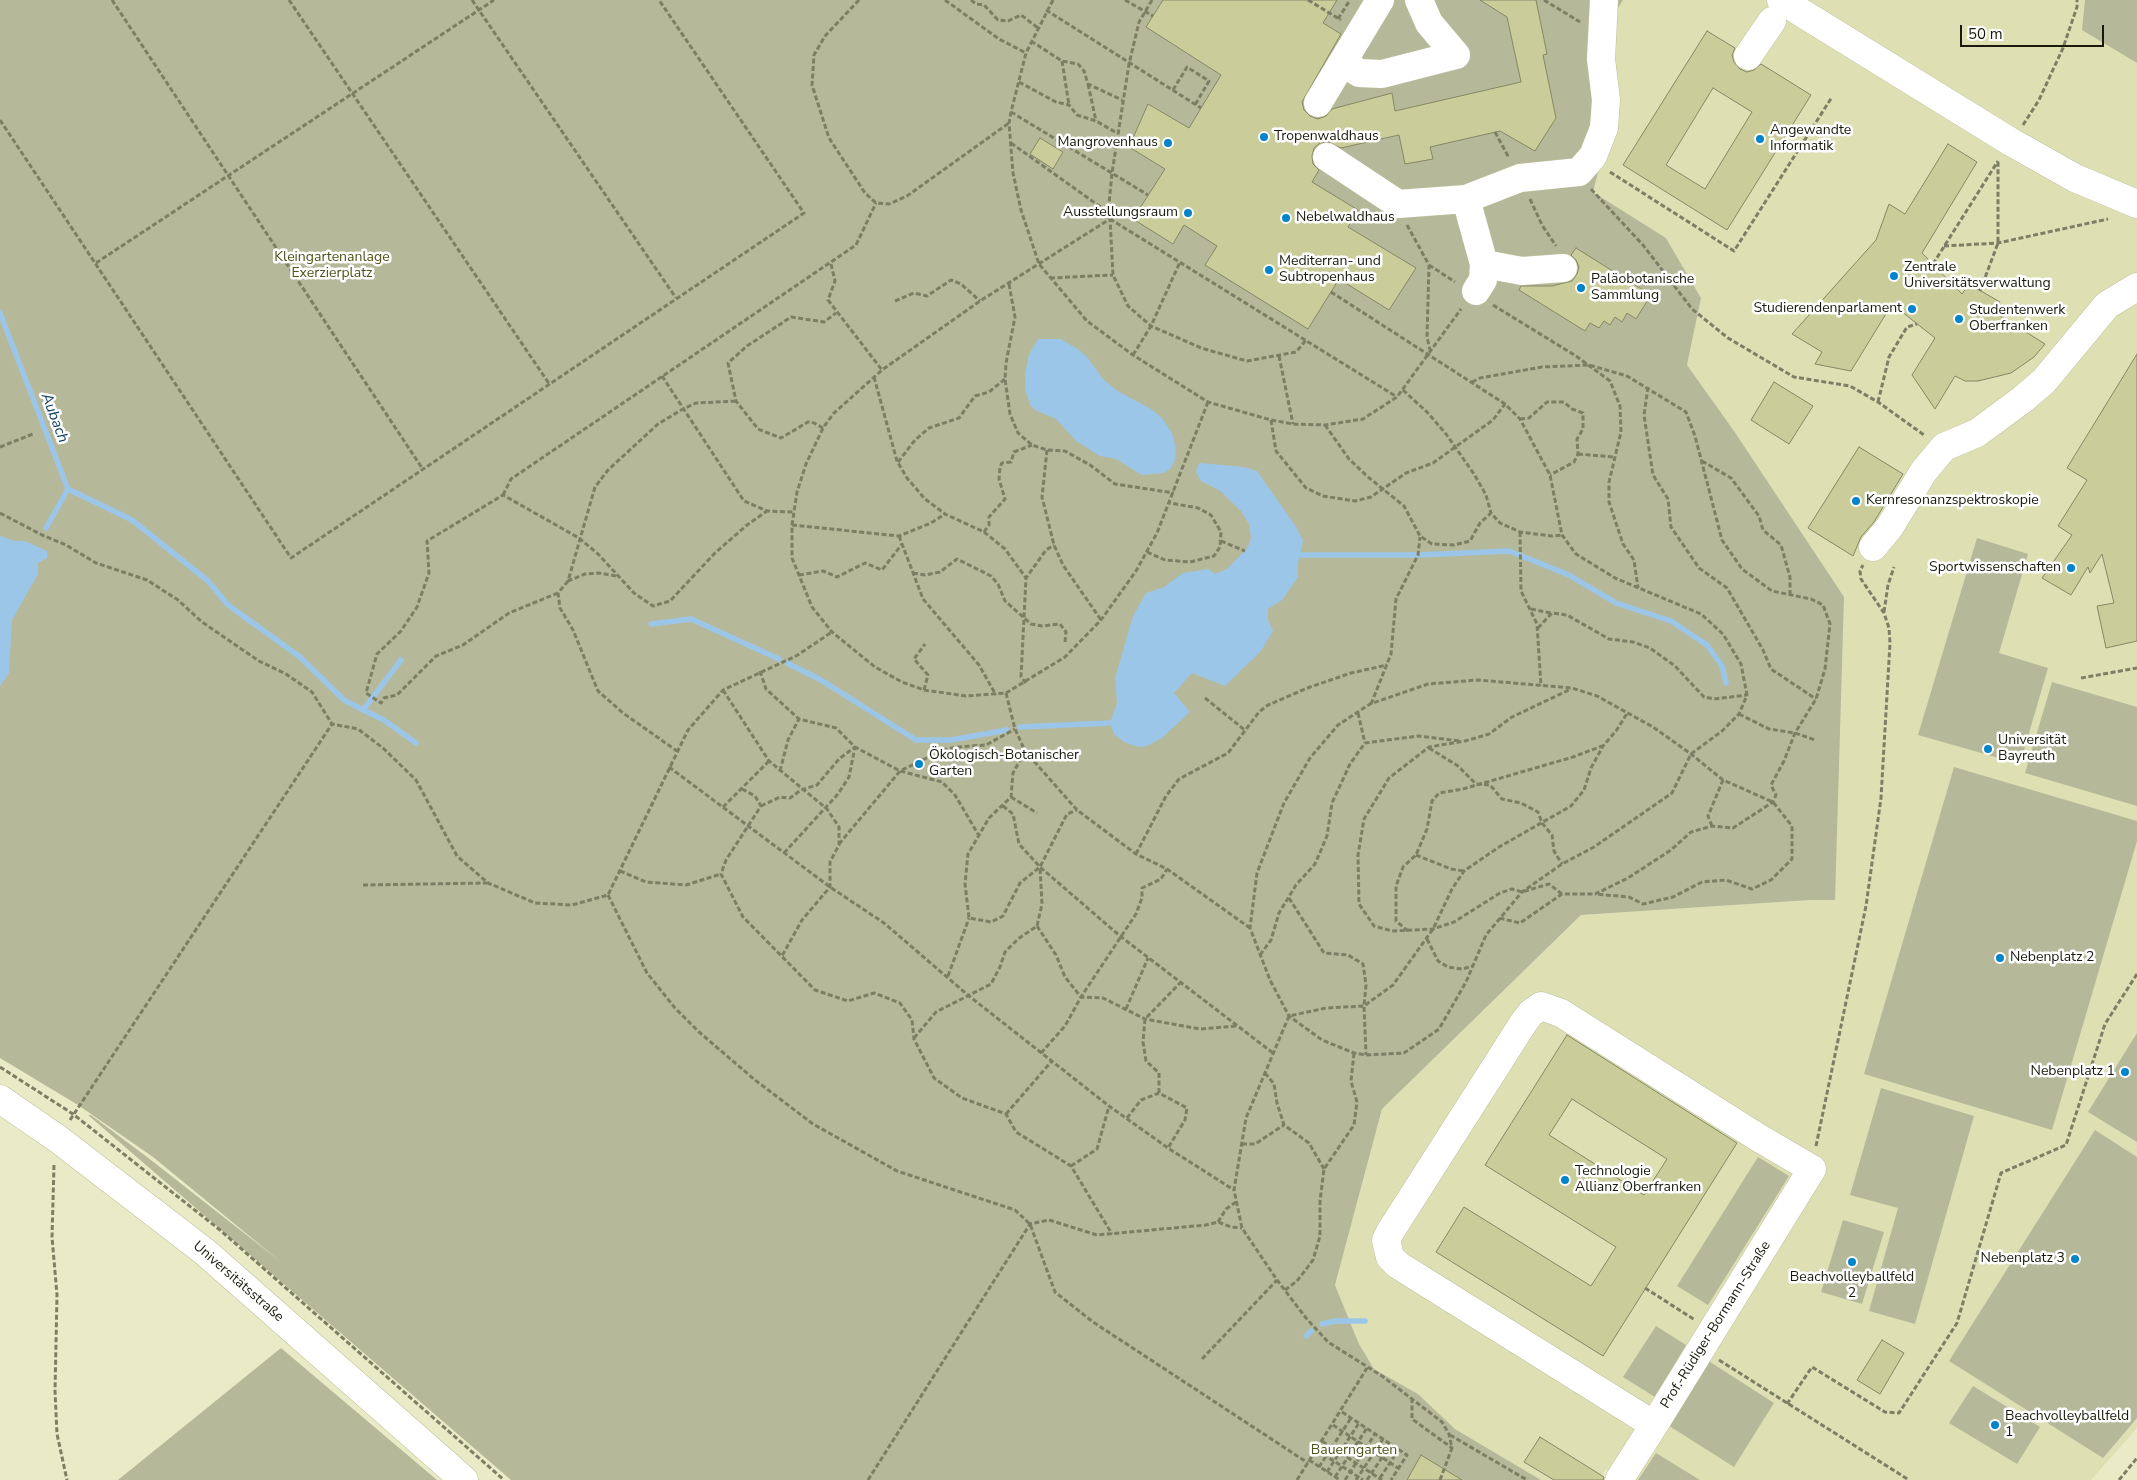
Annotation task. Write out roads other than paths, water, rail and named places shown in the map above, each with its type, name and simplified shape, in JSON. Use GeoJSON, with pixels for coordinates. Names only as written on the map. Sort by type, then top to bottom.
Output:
{"type":"FeatureCollection","features":[{"type":"Feature","properties":{"kind":"street"},"geometry":{"type":"LineString","coordinates":[[1318,104],[1343,62],[1349,25],[1380,0]]}},
{"type":"Feature","properties":{"kind":"street"},"geometry":{"type":"LineString","coordinates":[[1343,62],[1359,73],[1382,74],[1456,55],[1429,23],[1418,0]]}},
{"type":"Feature","properties":{"kind":"street"},"geometry":{"type":"LineString","coordinates":[[1327,157],[1398,204],[1466,199],[1520,178],[1586,164],[1604,128],[1606,100],[1601,59],[1604,0]]}},
{"type":"Feature","properties":{"kind":"street"},"geometry":{"type":"LineString","coordinates":[[1748,56],[1776,10],[2075,178],[2137,204]]}},
{"type":"Feature","properties":{"kind":"street"},"geometry":{"type":"LineString","coordinates":[[1466,199],[1484,264],[1482,280],[1474,292]]}},
{"type":"Feature","properties":{"kind":"street"},"geometry":{"type":"LineString","coordinates":[[1484,264],[1522,271],[1563,268]]}},
{"type":"Feature","properties":{"kind":"street"},"geometry":{"type":"LineString","coordinates":[[1874,547],[1889,528],[1924,471],[1944,447],[1977,433],[2023,399],[2044,381],[2107,306],[2137,287]]}},
{"type":"Feature","properties":{"kind":"street","name":"Prof.-Rüdiger-Bormann-Straße"},"geometry":{"type":"LineString","coordinates":[[1619,1480],[1654,1424],[1706,1339],[1812,1169],[1759,1138],[1561,1013],[1541,1006],[1531,1013],[1524,1022],[1390,1232],[1386,1240],[1390,1257],[1398,1265],[1654,1424]]}},
{"type":"Feature","properties":{"kind":"street","name":"Universitätsstraße"},"geometry":{"type":"LineString","coordinates":[[0,1099],[58,1139],[205,1252],[464,1480]]}},
{"type":"Feature","properties":{"kind":"water"},"geometry":{"type":"Polygon","coordinates":[[[1038,339],[1061,339],[1079,350],[1087,357],[1103,379],[1116,390],[1151,409],[1162,418],[1172,433],[1176,448],[1175,460],[1171,468],[1164,473],[1142,475],[1116,459],[1100,456],[1076,441],[1056,419],[1035,410],[1030,405],[1025,389],[1025,374],[1029,354],[1038,339]]]}},
{"type":"Feature","properties":{"kind":"water"},"geometry":{"type":"Polygon","coordinates":[[[1199,463],[1244,467],[1257,471],[1297,528],[1303,541],[1298,564],[1298,577],[1282,600],[1268,609],[1268,620],[1273,631],[1261,651],[1225,686],[1192,673],[1174,693],[1190,712],[1162,738],[1147,746],[1138,747],[1124,742],[1114,734],[1110,723],[1117,703],[1115,678],[1133,616],[1146,593],[1164,587],[1183,573],[1208,569],[1215,574],[1227,569],[1248,547],[1251,538],[1249,524],[1241,511],[1219,490],[1201,481],[1196,472],[1199,463]]]}},
{"type":"Feature","properties":{"kind":"water"},"geometry":{"type":"Polygon","coordinates":[[[0,536],[14,541],[25,541],[47,551],[47,558],[38,563],[38,574],[12,620],[9,673],[0,686],[0,536]]]}},
{"type":"Feature","properties":{"kind":"waterway","name":"Aubach"},"geometry":{"type":"LineString","coordinates":[[0,313],[68,489],[46,528]]}},
{"type":"Feature","properties":{"kind":"waterway"},"geometry":{"type":"LineString","coordinates":[[68,489],[132,520],[208,581],[228,605],[300,657],[344,700],[363,710],[401,660]]}},
{"type":"Feature","properties":{"kind":"waterway"},"geometry":{"type":"LineString","coordinates":[[1301,555],[1418,555],[1509,551],[1569,575],[1616,603],[1671,621],[1707,645],[1722,666],[1726,683]]}},
{"type":"Feature","properties":{"kind":"waterway"},"geometry":{"type":"LineString","coordinates":[[651,624],[691,619],[779,659]]}},
{"type":"Feature","properties":{"kind":"waterway"},"geometry":{"type":"LineString","coordinates":[[787,663],[821,680],[916,740],[951,740],[1007,730]]}},
{"type":"Feature","properties":{"kind":"waterway"},"geometry":{"type":"LineString","coordinates":[[363,710],[384,720],[416,743]]}},
{"type":"Feature","properties":{"kind":"waterway"},"geometry":{"type":"LineString","coordinates":[[1020,727],[1110,723]]}},
{"type":"Feature","properties":{"kind":"waterway"},"geometry":{"type":"LineString","coordinates":[[1322,1324],[1335,1321],[1365,1321]]}},
{"type":"Feature","properties":{"kind":"waterway"},"geometry":{"type":"LineString","coordinates":[[1306,1336],[1311,1331]]}},
{"type":"Feature","properties":{"kind":"place","name":"Tropenwaldhaus"},"geometry":{"type":"Point","coordinates":[1264,137]}},
{"type":"Feature","properties":{"kind":"place","name":"Angewandte Informatik"},"geometry":{"type":"Point","coordinates":[1760,139]}},
{"type":"Feature","properties":{"kind":"place","name":"Mangrovenhaus"},"geometry":{"type":"Point","coordinates":[1168,143]}},
{"type":"Feature","properties":{"kind":"place","name":"Ausstellungsraum"},"geometry":{"type":"Point","coordinates":[1188,213]}},
{"type":"Feature","properties":{"kind":"place","name":"Nebelwaldhaus"},"geometry":{"type":"Point","coordinates":[1286,218]}},
{"type":"Feature","properties":{"kind":"place","name":"Mediterran- und Subtropenhaus"},"geometry":{"type":"Point","coordinates":[1269,270]}},
{"type":"Feature","properties":{"kind":"place","name":"Zentrale Universitätsverwaltung"},"geometry":{"type":"Point","coordinates":[1894,276]}},
{"type":"Feature","properties":{"kind":"place","name":"Paläobotanische Sammlung"},"geometry":{"type":"Point","coordinates":[1581,288]}},
{"type":"Feature","properties":{"kind":"place","name":"Studierendenparlament"},"geometry":{"type":"Point","coordinates":[1912,309]}},
{"type":"Feature","properties":{"kind":"place","name":"Studentenwerk Oberfranken"},"geometry":{"type":"Point","coordinates":[1959,319]}},
{"type":"Feature","properties":{"kind":"place","name":"Kernresonanzspektroskopie"},"geometry":{"type":"Point","coordinates":[1856,501]}},
{"type":"Feature","properties":{"kind":"place","name":"Sportwissenschaften"},"geometry":{"type":"Point","coordinates":[2071,568]}},
{"type":"Feature","properties":{"kind":"place","name":"Universität Bayreuth"},"geometry":{"type":"Point","coordinates":[1988,749]}},
{"type":"Feature","properties":{"kind":"place","name":"Ökologisch-Botanischer Garten"},"geometry":{"type":"Point","coordinates":[919,764]}},
{"type":"Feature","properties":{"kind":"place","name":"Nebenplatz 2"},"geometry":{"type":"Point","coordinates":[2000,958]}},
{"type":"Feature","properties":{"kind":"place","name":"Nebenplatz 1"},"geometry":{"type":"Point","coordinates":[2125,1072]}},
{"type":"Feature","properties":{"kind":"place","name":"Technologie Allianz Oberfranken"},"geometry":{"type":"Point","coordinates":[1565,1180]}},
{"type":"Feature","properties":{"kind":"place","name":"Nebenplatz 3"},"geometry":{"type":"Point","coordinates":[2075,1259]}},
{"type":"Feature","properties":{"kind":"place","name":"Beachvolleyballfeld 2"},"geometry":{"type":"Point","coordinates":[1852,1262]}},
{"type":"Feature","properties":{"kind":"place","name":"Beachvolleyballfeld 1"},"geometry":{"type":"Point","coordinates":[1995,1425]}},
{"type":"Feature","properties":{"kind":"park label","name":"Kleingartenanlage Exerzierplatz"},"geometry":{"type":"Point","coordinates":[332,266]}},
{"type":"Feature","properties":{"kind":"park label","name":"Bauerngarten"},"geometry":{"type":"Point","coordinates":[1354,1451]}}]}
